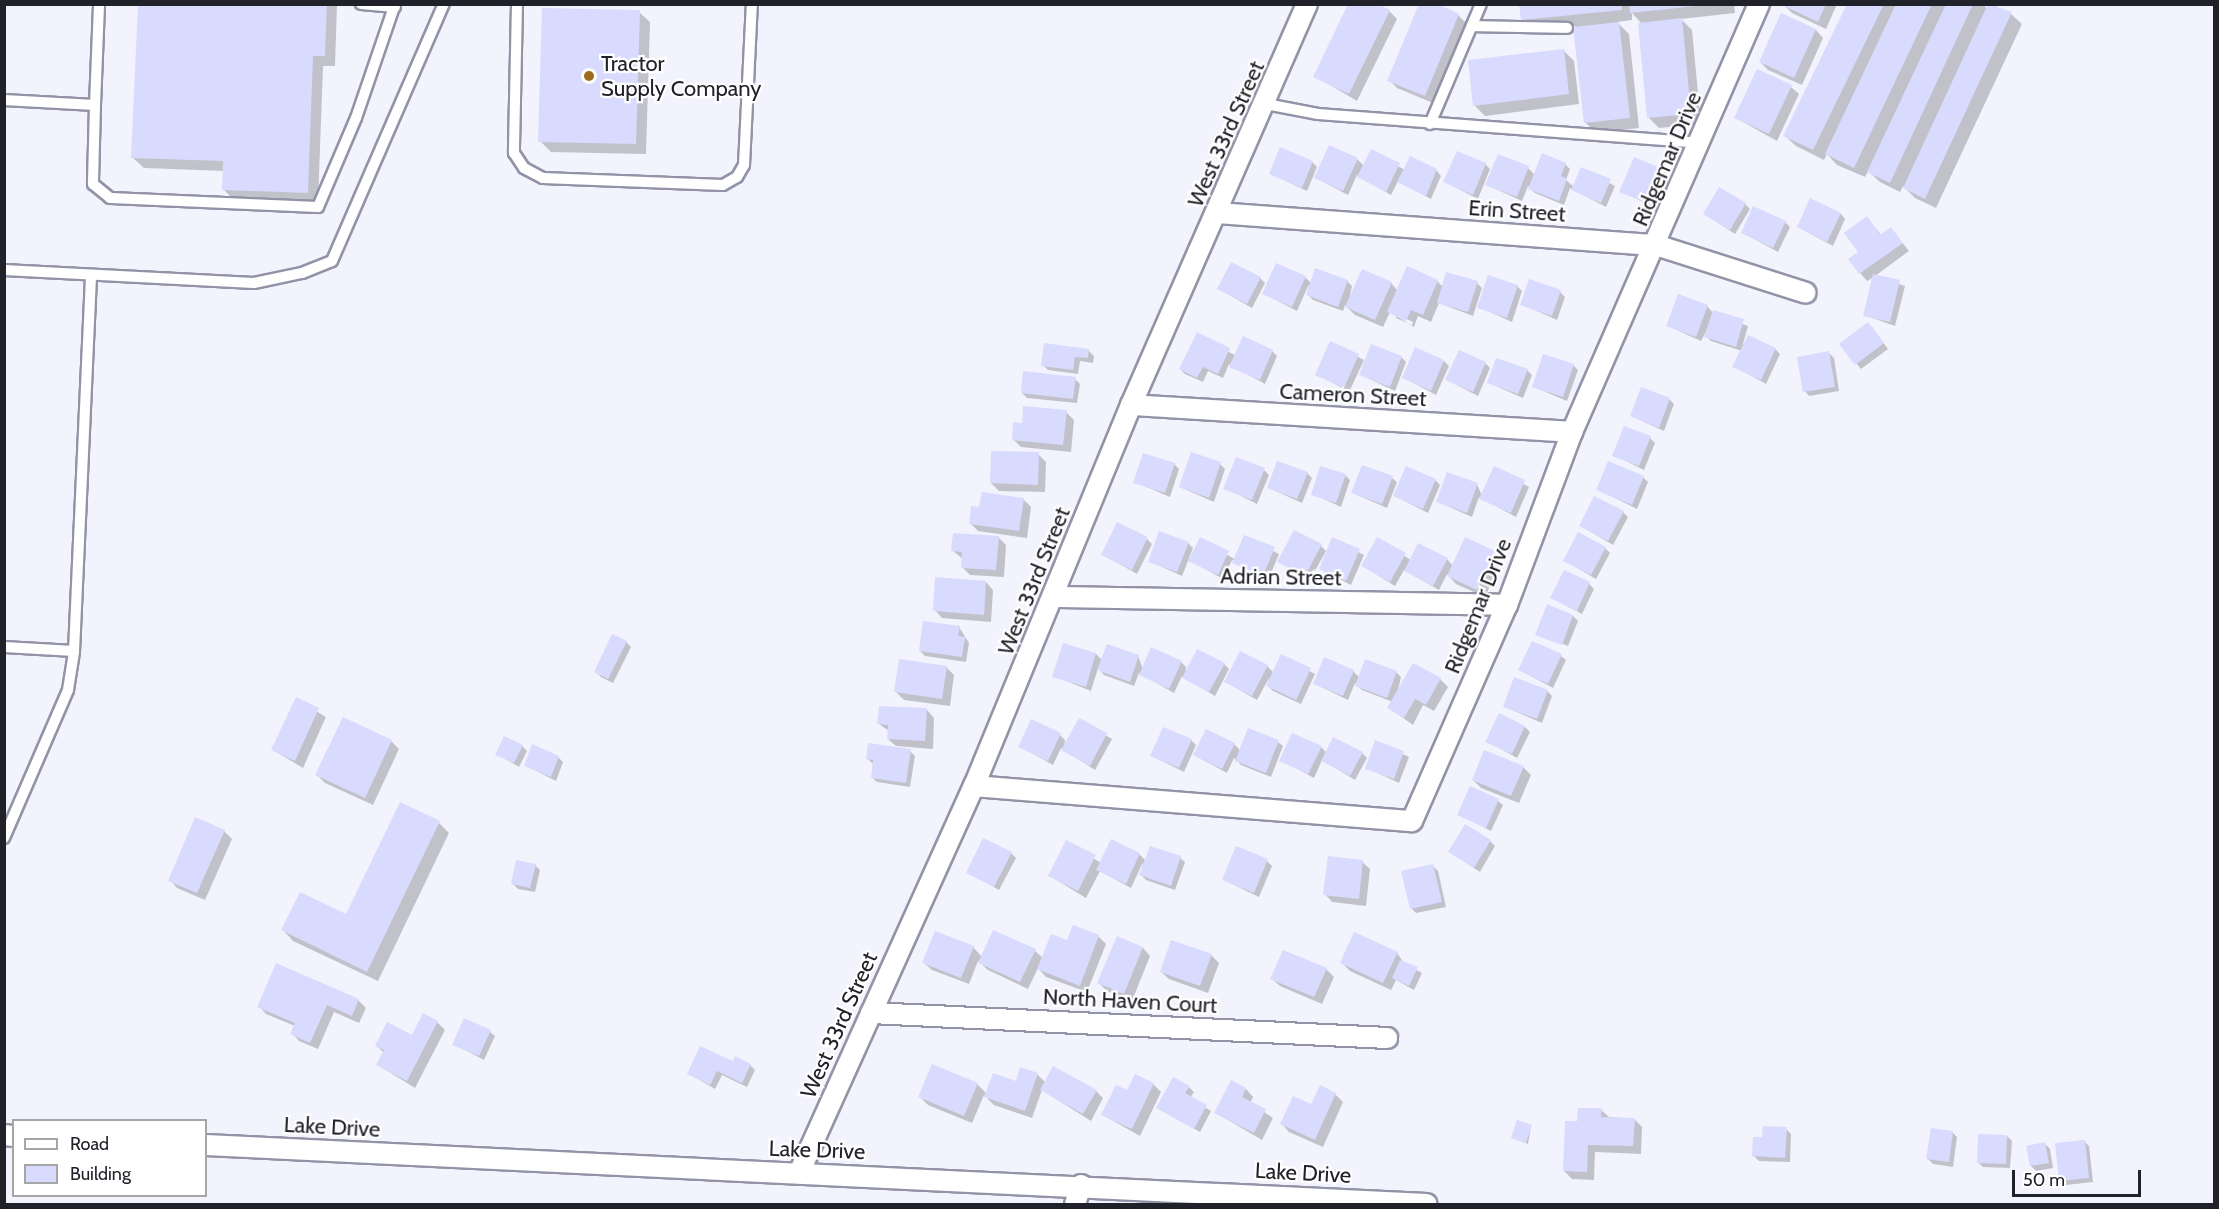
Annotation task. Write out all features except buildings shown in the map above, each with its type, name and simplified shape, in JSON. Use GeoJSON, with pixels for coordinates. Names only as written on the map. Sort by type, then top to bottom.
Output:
{"type":"FeatureCollection","features":[{"type":"Feature","properties":{"kind":"street","name":"West 33rd Street"},"geometry":{"type":"LineString","coordinates":[[799,1173],[974,786],[1055,597],[1131,405],[1266,104],[1307,4]]}},
{"type":"Feature","properties":{"kind":"street","name":"Ridgemar Drive"},"geometry":{"type":"LineString","coordinates":[[974,786],[1413,821],[1507,605],[1572,432],[1760,4]]}},
{"type":"Feature","properties":{"kind":"street","name":"Erin Street"},"geometry":{"type":"LineString","coordinates":[[1217,213],[1656,245],[1806,293]]}},
{"type":"Feature","properties":{"kind":"street","name":"Cameron Street"},"geometry":{"type":"LineString","coordinates":[[1131,405],[1572,432]]}},
{"type":"Feature","properties":{"kind":"street","name":"Adrian Street"},"geometry":{"type":"LineString","coordinates":[[1055,597],[1507,605]]}},
{"type":"Feature","properties":{"kind":"street","name":"North Haven Court"},"geometry":{"type":"LineString","coordinates":[[871,1013],[1387,1038]]}},
{"type":"Feature","properties":{"kind":"street","name":"Lake Drive"},"geometry":{"type":"LineString","coordinates":[[207,1145],[1081,1185],[1427,1204]]}},
{"type":"Feature","properties":{"kind":"street"},"geometry":{"type":"LineString","coordinates":[[1075,1204],[1081,1185]]}},
{"type":"Feature","properties":{"kind":"lane"},"geometry":{"type":"LineString","coordinates":[[99,4],[93,184],[110,198],[318,207],[356,118],[395,6],[362,4]]}},
{"type":"Feature","properties":{"kind":"lane"},"geometry":{"type":"LineString","coordinates":[[4,270],[254,283],[302,273],[332,261],[444,4]]}},
{"type":"Feature","properties":{"kind":"lane"},"geometry":{"type":"LineString","coordinates":[[517,4],[514,153],[524,168],[543,178],[723,185],[737,177],[744,165],[752,4]]}},
{"type":"Feature","properties":{"kind":"lane"},"geometry":{"type":"LineString","coordinates":[[1430,124],[1481,4]]}},
{"type":"Feature","properties":{"kind":"lane"},"geometry":{"type":"LineString","coordinates":[[1472,26],[1567,28]]}},
{"type":"Feature","properties":{"kind":"lane"},"geometry":{"type":"LineString","coordinates":[[4,100],[95,105]]}},
{"type":"Feature","properties":{"kind":"lane"},"geometry":{"type":"LineString","coordinates":[[1266,104],[1318,114],[1700,143]]}},
{"type":"Feature","properties":{"kind":"lane"},"geometry":{"type":"LineString","coordinates":[[4,838],[68,690],[74,651],[92,276]]}},
{"type":"Feature","properties":{"kind":"lane"},"geometry":{"type":"LineString","coordinates":[[4,648],[74,651]]}},
{"type":"Feature","properties":{"kind":"place","name":"Tractor Supply Company"},"geometry":{"type":"Point","coordinates":[589,76]}}]}
